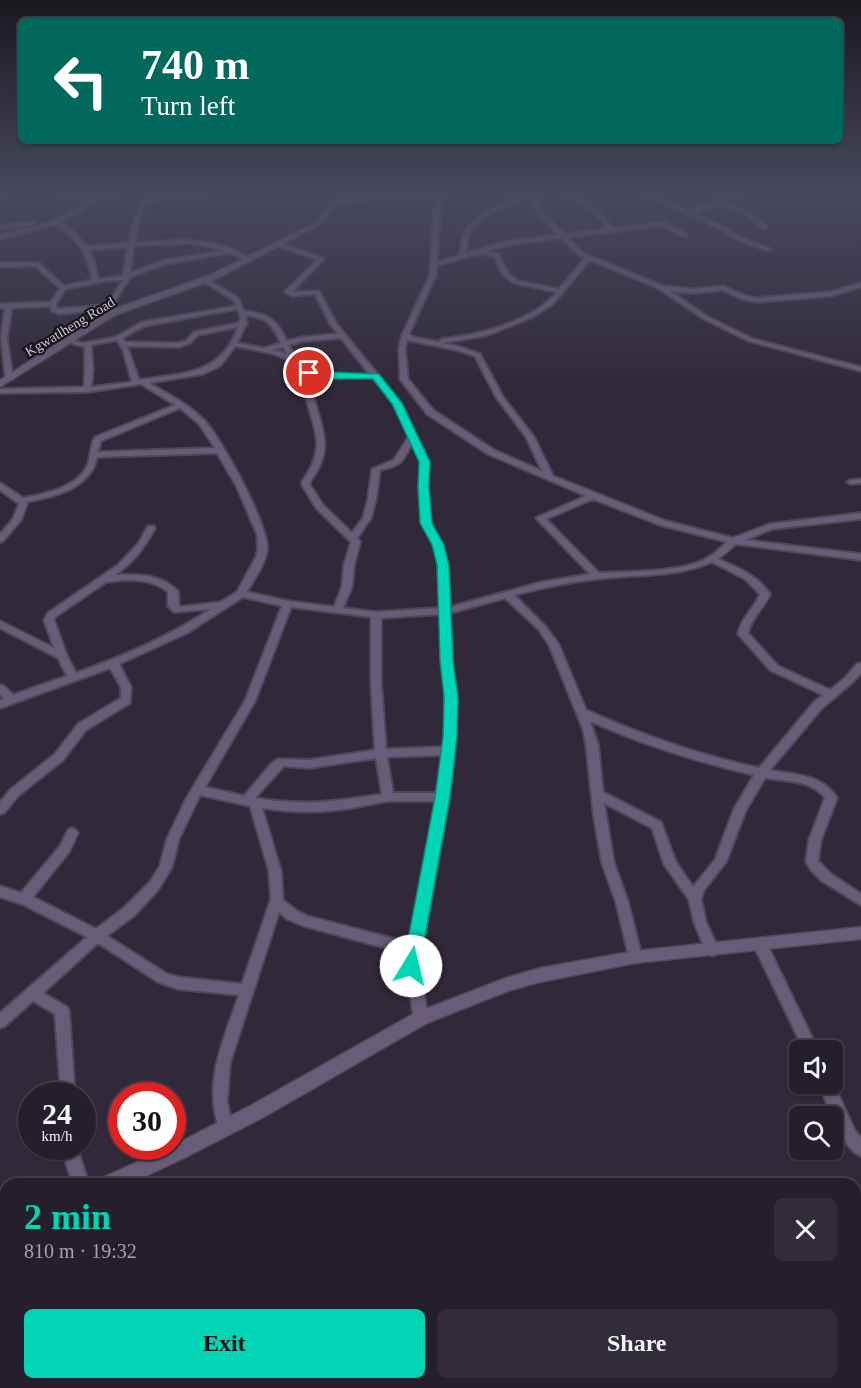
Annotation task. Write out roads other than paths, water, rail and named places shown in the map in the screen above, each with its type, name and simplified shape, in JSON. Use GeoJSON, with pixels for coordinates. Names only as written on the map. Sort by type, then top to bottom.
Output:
{"type":"FeatureCollection","features":[{"type":"Feature","properties":{"kind":"street"},"geometry":{"type":"LineString","coordinates":[[91,257],[95,281]]}},
{"type":"Feature","properties":{"kind":"street"},"geometry":{"type":"LineString","coordinates":[[129,257],[127,277],[113,309],[59,312],[54,310],[53,304],[63,288],[127,277],[165,262],[197,257]]}},
{"type":"Feature","properties":{"kind":"street"},"geometry":{"type":"LineString","coordinates":[[241,257],[248,259]]}},
{"type":"Feature","properties":{"kind":"street","name":"Kgwatlheng Road"},"geometry":{"type":"LineString","coordinates":[[0,384],[69,341],[113,309],[205,280],[252,257]]}},
{"type":"Feature","properties":{"kind":"street"},"geometry":{"type":"LineString","coordinates":[[314,257],[321,259],[288,292],[292,294],[316,291],[333,324],[397,403],[425,462],[423,487],[426,523],[438,545],[443,565],[451,697],[449,751],[443,797],[411,966],[421,1018]]}},
{"type":"Feature","properties":{"kind":"street"},"geometry":{"type":"LineString","coordinates":[[433,257],[432,278],[405,335],[402,348],[404,379],[430,411],[481,447],[593,496],[663,523],[734,541],[861,556]]}},
{"type":"Feature","properties":{"kind":"street"},"geometry":{"type":"LineString","coordinates":[[433,264],[453,261],[460,257]]}},
{"type":"Feature","properties":{"kind":"street"},"geometry":{"type":"LineString","coordinates":[[497,257],[506,276],[516,282],[560,291]]}},
{"type":"Feature","properties":{"kind":"street"},"geometry":{"type":"LineString","coordinates":[[427,342],[468,338],[514,323],[551,303],[588,258],[660,287],[706,318],[751,340],[861,369]]}},
{"type":"Feature","properties":{"kind":"street"},"geometry":{"type":"LineString","coordinates":[[0,265],[36,264],[63,288]]}},
{"type":"Feature","properties":{"kind":"street"},"geometry":{"type":"LineString","coordinates":[[0,391],[87,390],[187,376],[209,368],[226,354],[244,324],[242,310],[231,294],[205,280]]}},
{"type":"Feature","properties":{"kind":"street"},"geometry":{"type":"LineString","coordinates":[[660,287],[693,291],[723,288],[744,298],[758,300],[830,294],[861,285]]}},
{"type":"Feature","properties":{"kind":"street"},"geometry":{"type":"LineString","coordinates":[[0,306],[53,304]]}},
{"type":"Feature","properties":{"kind":"street"},"geometry":{"type":"LineString","coordinates":[[9,305],[4,338],[9,379]]}},
{"type":"Feature","properties":{"kind":"street"},"geometry":{"type":"LineString","coordinates":[[121,341],[142,324],[242,310],[268,319],[289,334],[303,339]]}},
{"type":"Feature","properties":{"kind":"street"},"geometry":{"type":"LineString","coordinates":[[69,341],[87,344],[121,341],[179,345],[188,342],[196,333],[244,324]]}},
{"type":"Feature","properties":{"kind":"street"},"geometry":{"type":"LineString","coordinates":[[276,326],[284,344],[306,372],[315,375],[376,376]]}},
{"type":"Feature","properties":{"kind":"street"},"geometry":{"type":"LineString","coordinates":[[405,335],[471,352],[481,358],[487,375],[500,396],[530,437],[549,477]]}},
{"type":"Feature","properties":{"kind":"street"},"geometry":{"type":"LineString","coordinates":[[265,350],[303,339],[344,336]]}},
{"type":"Feature","properties":{"kind":"street"},"geometry":{"type":"LineString","coordinates":[[0,689],[5,701],[113,663],[184,631],[241,594],[261,557],[263,540],[240,485],[202,422],[180,405],[140,384],[121,341]]}},
{"type":"Feature","properties":{"kind":"street"},"geometry":{"type":"LineString","coordinates":[[87,344],[89,370],[87,390]]}},
{"type":"Feature","properties":{"kind":"street"},"geometry":{"type":"LineString","coordinates":[[233,344],[265,350],[294,359]]}},
{"type":"Feature","properties":{"kind":"street"},"geometry":{"type":"LineString","coordinates":[[315,375],[318,382],[310,398],[322,442],[319,465],[306,485],[321,507],[353,538],[356,546],[349,566],[347,587],[337,611]]}},
{"type":"Feature","properties":{"kind":"street"},"geometry":{"type":"LineString","coordinates":[[21,501],[42,496],[77,482],[89,470],[95,455],[95,442],[98,439],[180,405]]}},
{"type":"Feature","properties":{"kind":"street"},"geometry":{"type":"LineString","coordinates":[[353,538],[367,518],[376,469],[396,464],[400,460],[404,447],[413,436]]}},
{"type":"Feature","properties":{"kind":"street"},"geometry":{"type":"LineString","coordinates":[[95,455],[220,450]]}},
{"type":"Feature","properties":{"kind":"street"},"geometry":{"type":"LineString","coordinates":[[851,482],[861,481]]}},
{"type":"Feature","properties":{"kind":"street"},"geometry":{"type":"LineString","coordinates":[[0,486],[21,501],[22,509],[0,539]]}},
{"type":"Feature","properties":{"kind":"street"},"geometry":{"type":"LineString","coordinates":[[593,496],[540,518],[597,576]]}},
{"type":"Feature","properties":{"kind":"street"},"geometry":{"type":"LineString","coordinates":[[241,594],[288,604],[376,615],[445,611],[507,594],[597,576],[669,571],[696,566],[712,559],[734,541],[782,524],[861,516]]}},
{"type":"Feature","properties":{"kind":"street"},"geometry":{"type":"LineString","coordinates":[[73,678],[49,620],[51,615],[105,579],[133,556],[151,528]]}},
{"type":"Feature","properties":{"kind":"street"},"geometry":{"type":"LineString","coordinates":[[712,559],[750,579],[759,585],[765,594],[743,630],[743,634],[761,655],[774,668],[830,694]]}},
{"type":"Feature","properties":{"kind":"street"},"geometry":{"type":"LineString","coordinates":[[105,579],[152,578],[173,591],[173,606],[177,610],[224,605]]}},
{"type":"Feature","properties":{"kind":"street"},"geometry":{"type":"LineString","coordinates":[[507,594],[542,628],[555,645],[581,712],[592,744],[608,862],[622,902],[635,957]]}},
{"type":"Feature","properties":{"kind":"street"},"geometry":{"type":"LineString","coordinates":[[0,1022],[97,936],[130,911],[154,886],[166,867],[173,839],[198,790],[250,701],[288,604]]}},
{"type":"Feature","properties":{"kind":"street"},"geometry":{"type":"LineString","coordinates":[[376,615],[375,666],[381,753],[388,797]]}},
{"type":"Feature","properties":{"kind":"street"},"geometry":{"type":"LineString","coordinates":[[3,629],[62,656]]}},
{"type":"Feature","properties":{"kind":"street"},"geometry":{"type":"LineString","coordinates":[[0,810],[14,793],[59,757],[82,727],[126,700],[126,687],[113,663]]}},
{"type":"Feature","properties":{"kind":"street"},"geometry":{"type":"LineString","coordinates":[[695,899],[699,888],[720,862],[733,824],[761,774],[830,694],[849,680],[861,666]]}},
{"type":"Feature","properties":{"kind":"street"},"geometry":{"type":"LineString","coordinates":[[581,712],[663,744],[761,774],[812,782],[826,789],[831,798],[811,858],[813,864],[835,883],[861,900]]}},
{"type":"Feature","properties":{"kind":"street"},"geometry":{"type":"LineString","coordinates":[[250,802],[278,764],[309,764],[381,753],[449,751]]}},
{"type":"Feature","properties":{"kind":"street"},"geometry":{"type":"LineString","coordinates":[[198,790],[289,808],[337,807],[388,797],[443,797]]}},
{"type":"Feature","properties":{"kind":"street"},"geometry":{"type":"LineString","coordinates":[[598,795],[657,825],[670,864],[695,899],[700,922],[712,950]]}},
{"type":"Feature","properties":{"kind":"street"},"geometry":{"type":"LineString","coordinates":[[226,1127],[220,1102],[223,1063],[245,990],[276,902],[275,871],[250,802]]}},
{"type":"Feature","properties":{"kind":"street"},"geometry":{"type":"LineString","coordinates":[[24,898],[65,849],[72,833]]}},
{"type":"Feature","properties":{"kind":"street"},"geometry":{"type":"LineString","coordinates":[[0,891],[16,898],[24,898],[97,936],[163,978],[178,983],[245,990]]}},
{"type":"Feature","properties":{"kind":"street"},"geometry":{"type":"LineString","coordinates":[[276,902],[304,921],[414,950]]}},
{"type":"Feature","properties":{"kind":"street"},"geometry":{"type":"LineString","coordinates":[[121,1178],[226,1127],[421,1018],[506,985],[540,975],[635,957],[861,933]]}},
{"type":"Feature","properties":{"kind":"street"},"geometry":{"type":"LineString","coordinates":[[760,944],[806,1040]]}},
{"type":"Feature","properties":{"kind":"street"},"geometry":{"type":"LineString","coordinates":[[33,994],[62,1011],[68,1082]]}},
{"type":"Feature","properties":{"kind":"street"},"geometry":{"type":"LineString","coordinates":[[830,1094],[850,1136],[861,1149]]}},
{"type":"Feature","properties":{"kind":"street"},"geometry":{"type":"LineString","coordinates":[[74,1160],[79,1178]]}}]}
